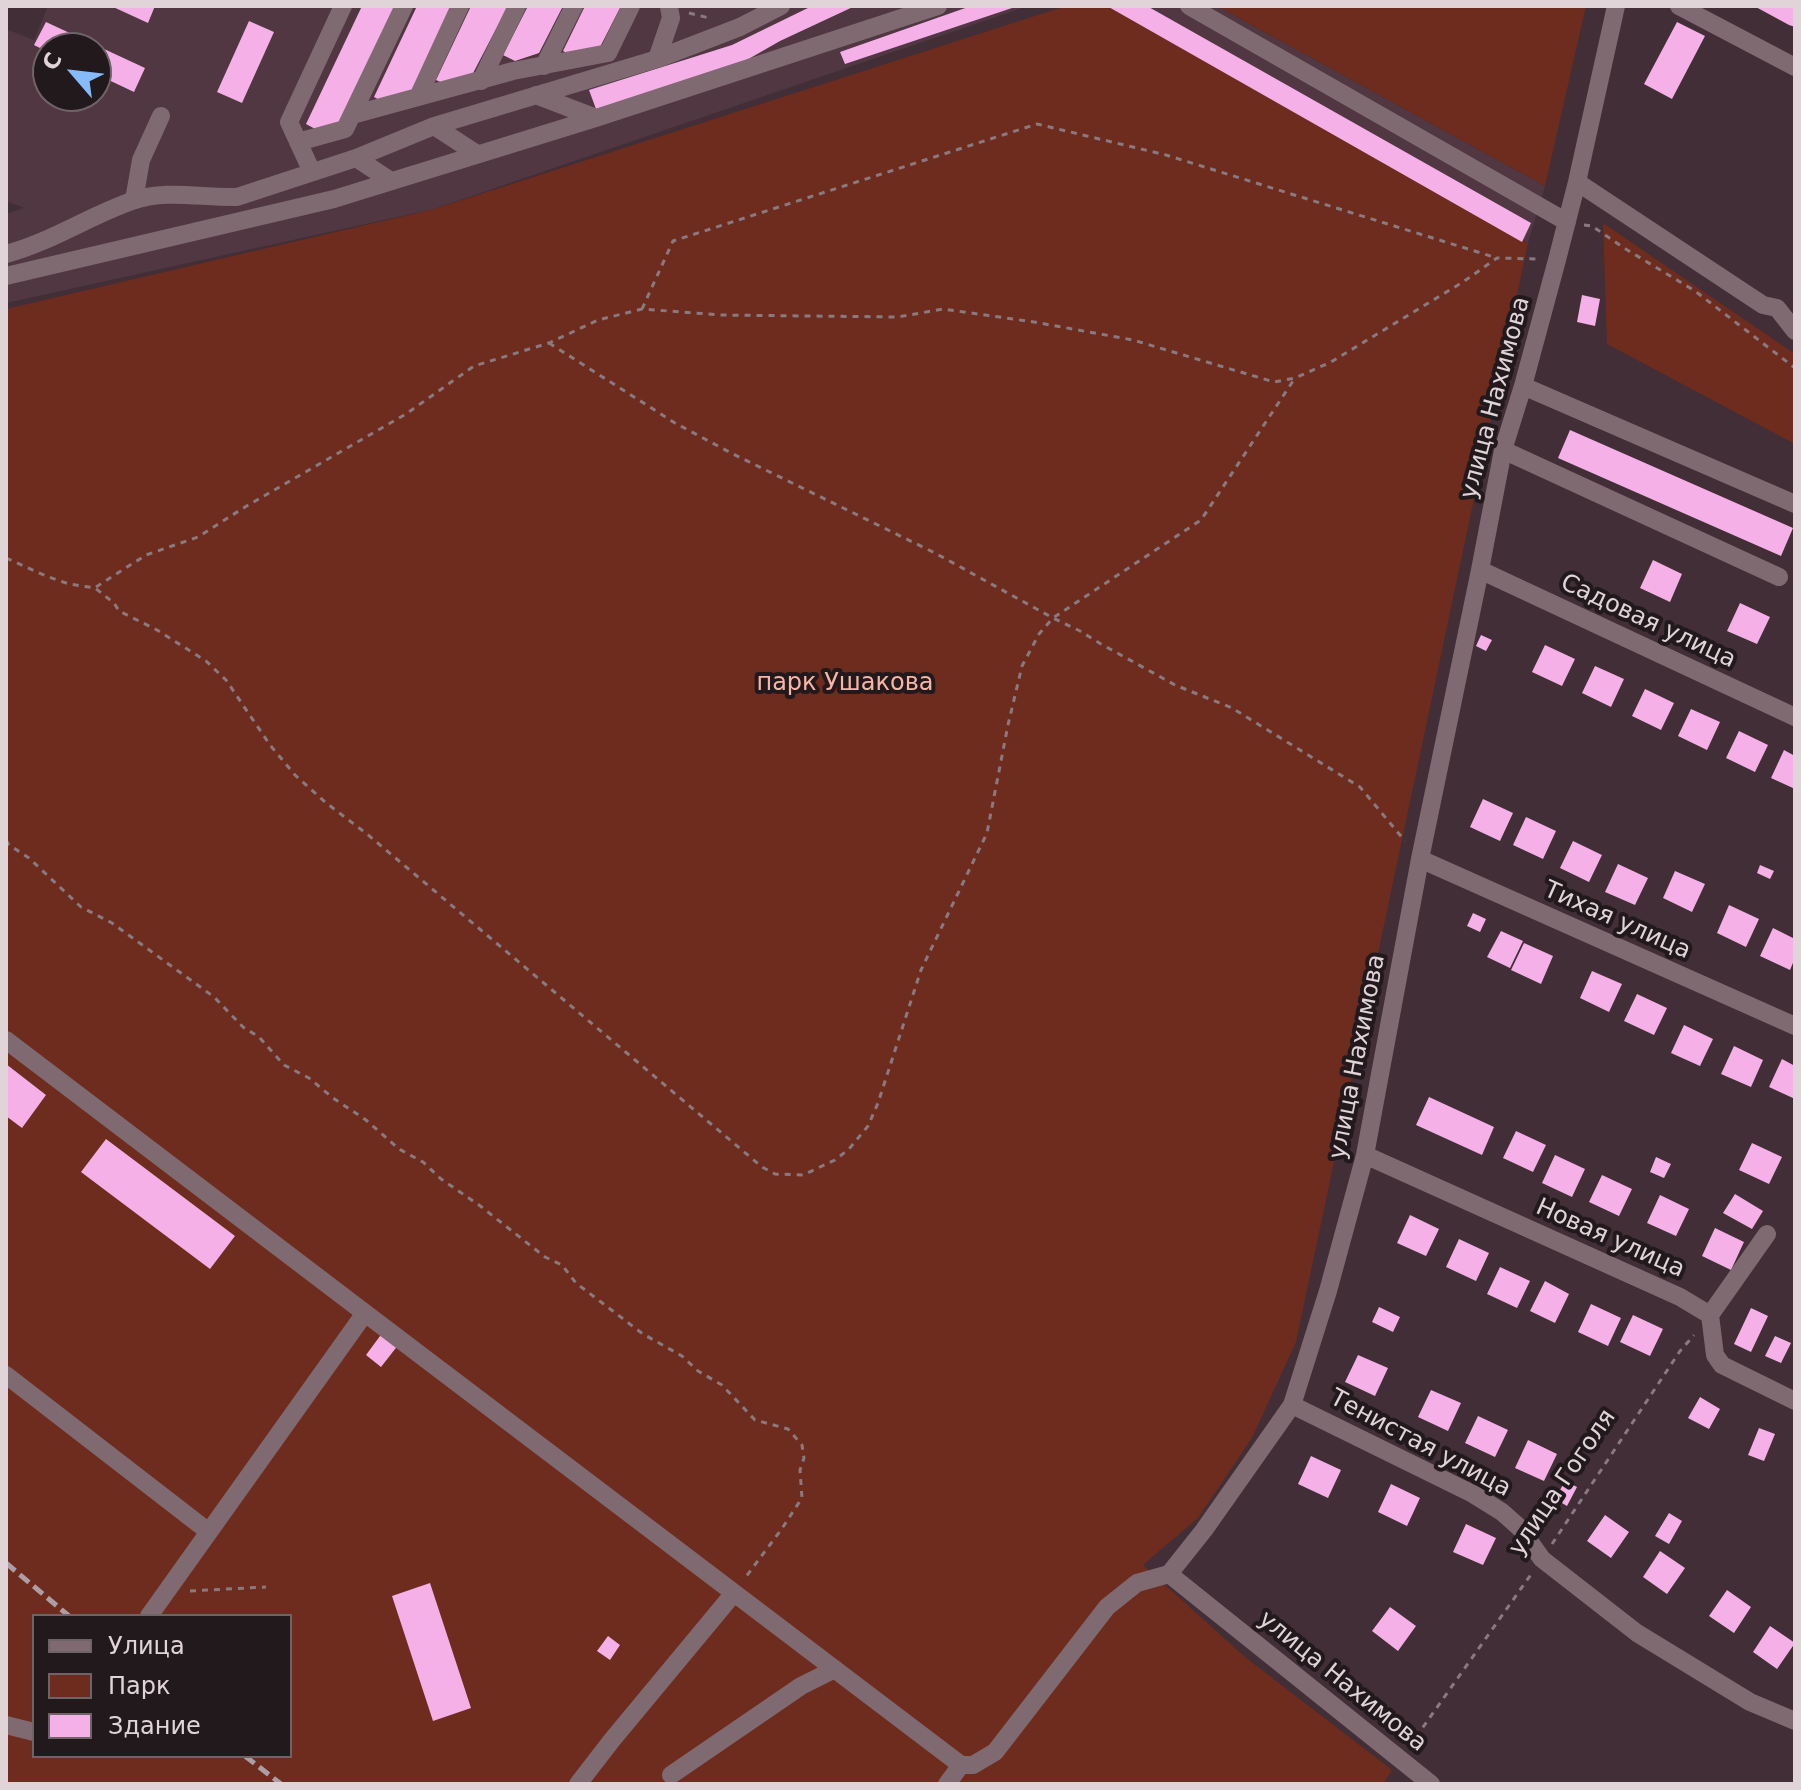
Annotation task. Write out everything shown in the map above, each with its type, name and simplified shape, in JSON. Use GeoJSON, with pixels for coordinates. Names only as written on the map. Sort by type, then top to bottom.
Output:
{"type":"FeatureCollection","features":[{"type":"Feature","properties":{"kind":"street"},"geometry":{"type":"LineString","coordinates":[[312,172],[289,122],[343,6]]}},
{"type":"Feature","properties":{"kind":"street"},"geometry":{"type":"LineString","coordinates":[[298,142],[345,129],[404,6]]}},
{"type":"Feature","properties":{"kind":"street"},"geometry":{"type":"LineString","coordinates":[[418,97],[460,6]]}},
{"type":"Feature","properties":{"kind":"street"},"geometry":{"type":"LineString","coordinates":[[481,81],[517,6]]}},
{"type":"Feature","properties":{"kind":"street"},"geometry":{"type":"LineString","coordinates":[[544,66],[574,6]]}},
{"type":"Feature","properties":{"kind":"street"},"geometry":{"type":"LineString","coordinates":[[352,115],[513,71],[608,53],[631,6]]}},
{"type":"Feature","properties":{"kind":"street"},"geometry":{"type":"LineString","coordinates":[[1189,6],[1567,222]]}},
{"type":"Feature","properties":{"kind":"street","name":"улица Нахимова"},"geometry":{"type":"LineString","coordinates":[[1431,1784],[1169,1574],[1204,1530],[1292,1405],[1328,1291],[1365,1155],[1420,859],[1503,450],[1567,222],[1616,6]]}},
{"type":"Feature","properties":{"kind":"street"},"geometry":{"type":"LineString","coordinates":[[1679,6],[1795,67]]}},
{"type":"Feature","properties":{"kind":"street"},"geometry":{"type":"LineString","coordinates":[[657,59],[671,18],[669,7]]}},
{"type":"Feature","properties":{"kind":"street"},"geometry":{"type":"LineString","coordinates":[[6,276],[334,199],[596,118],[935,7]]}},
{"type":"Feature","properties":{"kind":"street"},"geometry":{"type":"LineString","coordinates":[[6,254],[31,247],[134,200],[189,194],[237,197],[356,158],[434,126],[657,59],[740,27],[773,8]]}},
{"type":"Feature","properties":{"kind":"street"},"geometry":{"type":"LineString","coordinates":[[536,95],[596,118]]}},
{"type":"Feature","properties":{"kind":"street"},"geometry":{"type":"LineString","coordinates":[[134,200],[141,160],[161,116]]}},
{"type":"Feature","properties":{"kind":"street"},"geometry":{"type":"LineString","coordinates":[[434,126],[477,154]]}},
{"type":"Feature","properties":{"kind":"street"},"geometry":{"type":"LineString","coordinates":[[356,158],[391,181]]}},
{"type":"Feature","properties":{"kind":"street"},"geometry":{"type":"LineString","coordinates":[[1577,182],[1763,305],[1786,307],[1795,331]]}},
{"type":"Feature","properties":{"kind":"street"},"geometry":{"type":"LineString","coordinates":[[1523,386],[1795,504]]}},
{"type":"Feature","properties":{"kind":"street"},"geometry":{"type":"LineString","coordinates":[[1503,450],[1779,577]]}},
{"type":"Feature","properties":{"kind":"street","name":"Садовая улица"},"geometry":{"type":"LineString","coordinates":[[1480,570],[1795,717]]}},
{"type":"Feature","properties":{"kind":"street","name":"Тихая улица"},"geometry":{"type":"LineString","coordinates":[[1420,859],[1795,1026]]}},
{"type":"Feature","properties":{"kind":"street"},"geometry":{"type":"LineString","coordinates":[[6,1040],[961,1765],[973,1765],[995,1752],[1107,1607],[1137,1583],[1169,1574]]}},
{"type":"Feature","properties":{"kind":"street","name":"Новая улица"},"geometry":{"type":"LineString","coordinates":[[1365,1155],[1680,1297],[1710,1315]]}},
{"type":"Feature","properties":{"kind":"street"},"geometry":{"type":"LineString","coordinates":[[1767,1234],[1710,1315],[1715,1355],[1722,1365],[1795,1401]]}},
{"type":"Feature","properties":{"kind":"street"},"geometry":{"type":"LineString","coordinates":[[150,1614],[365,1313]]}},
{"type":"Feature","properties":{"kind":"street"},"geometry":{"type":"LineString","coordinates":[[6,1375],[209,1532]]}},
{"type":"Feature","properties":{"kind":"street","name":"Тенистая улица"},"geometry":{"type":"LineString","coordinates":[[1292,1405],[1473,1494],[1520,1528],[1542,1559],[1637,1633],[1750,1702],[1795,1721]]}},
{"type":"Feature","properties":{"kind":"street"},"geometry":{"type":"LineString","coordinates":[[578,1784],[734,1593]]}},
{"type":"Feature","properties":{"kind":"street"},"geometry":{"type":"LineString","coordinates":[[671,1775],[801,1686],[835,1669]]}},
{"type":"Feature","properties":{"kind":"street"},"geometry":{"type":"LineString","coordinates":[[6,1725],[32,1732]]}},
{"type":"Feature","properties":{"kind":"street"},"geometry":{"type":"LineString","coordinates":[[947,1784],[961,1765]]}},
{"type":"Feature","properties":{"kind":"path"},"geometry":{"type":"LineString","coordinates":[[669,7],[712,19]]}},
{"type":"Feature","properties":{"kind":"path"},"geometry":{"type":"LineString","coordinates":[[642,309],[673,241],[1037,124],[1166,155],[1497,258],[1557,260]]}},
{"type":"Feature","properties":{"kind":"path"},"geometry":{"type":"LineString","coordinates":[[1567,222],[1592,226],[1695,291],[1795,368]]}},
{"type":"Feature","properties":{"kind":"path"},"geometry":{"type":"LineString","coordinates":[[95,588],[146,555],[198,537],[406,414],[474,366],[549,343],[598,320],[642,309],[721,315],[898,317],[943,309],[1133,340],[1274,382],[1295,378],[1331,362],[1497,258]]}},
{"type":"Feature","properties":{"kind":"path"},"geometry":{"type":"LineString","coordinates":[[549,343],[675,423],[733,454],[935,553],[1175,685],[1232,708],[1360,787],[1420,859]]}},
{"type":"Feature","properties":{"kind":"path"},"geometry":{"type":"LineString","coordinates":[[6,558],[69,584],[95,588],[119,611],[157,630],[206,661],[226,680],[270,745],[295,775],[762,1167],[775,1174],[803,1175],[835,1160],[868,1126],[921,970],[987,833],[1022,666],[1039,634],[1053,618],[1201,520],[1295,378]]}},
{"type":"Feature","properties":{"kind":"path"},"geometry":{"type":"LineString","coordinates":[[6,840],[81,907],[112,923],[214,997],[243,1027],[259,1037],[284,1065],[309,1078],[545,1257],[562,1265],[576,1283],[643,1334],[682,1356],[698,1371],[722,1385],[755,1420],[788,1429],[802,1445],[802,1498],[734,1593]]}},
{"type":"Feature","properties":{"kind":"path","name":"улица Гоголя"},"geometry":{"type":"LineString","coordinates":[[1400,1760],[1542,1559],[1680,1351],[1710,1315]]}},
{"type":"Feature","properties":{"kind":"path"},"geometry":{"type":"LineString","coordinates":[[166,1592],[266,1587]]}},
{"type":"Feature","properties":{"kind":"shaded area"},"geometry":{"type":"Polygon","coordinates":[[[48,6],[1028,6],[434,209],[6,303],[6,214],[24,208],[6,201],[6,29],[32,39],[32,112],[112,112],[112,32],[37,32],[48,6]]]}},
{"type":"Feature","properties":{"kind":"shaded area"},"geometry":{"type":"Polygon","coordinates":[[[1129,6],[1217,6],[1545,186],[1528,243],[1129,6]]]}},
{"type":"Feature","properties":{"kind":"green space","name":"парк Ушакова"},"geometry":{"type":"Polygon","coordinates":[[[1066,6],[1129,6],[1528,243],[1296,1342],[1252,1438],[1198,1518],[1143,1565],[1245,1657],[1392,1770],[1383,1784],[6,1784],[6,309],[434,209],[1066,6]]]}},
{"type":"Feature","properties":{"kind":"green space"},"geometry":{"type":"Polygon","coordinates":[[[1217,6],[1586,6],[1545,186],[1217,6]]]}},
{"type":"Feature","properties":{"kind":"green space"},"geometry":{"type":"Polygon","coordinates":[[[1603,223],[1795,354],[1795,444],[1607,344],[1603,223]]]}},
{"type":"Feature","properties":{"kind":"building"},"geometry":{"type":"Polygon","coordinates":[[[111,6],[155,6],[148,23],[111,6]]]}},
{"type":"Feature","properties":{"kind":"building"},"geometry":{"type":"Polygon","coordinates":[[[362,6],[397,6],[341,121],[317,130],[306,124],[362,6]]]}},
{"type":"Feature","properties":{"kind":"building"},"geometry":{"type":"Polygon","coordinates":[[[417,6],[452,6],[410,95],[385,103],[374,97],[417,6]]]}},
{"type":"Feature","properties":{"kind":"building"},"geometry":{"type":"Polygon","coordinates":[[[471,6],[508,6],[471,77],[447,85],[436,80],[471,6]]]}},
{"type":"Feature","properties":{"kind":"building"},"geometry":{"type":"Polygon","coordinates":[[[528,6],[563,6],[539,53],[515,61],[503,55],[528,6]]]}},
{"type":"Feature","properties":{"kind":"building"},"geometry":{"type":"Polygon","coordinates":[[[585,6],[621,6],[599,49],[575,57],[563,51],[585,6]]]}},
{"type":"Feature","properties":{"kind":"building"},"geometry":{"type":"Polygon","coordinates":[[[812,6],[855,6],[780,41],[738,65],[596,109],[589,90],[732,45],[812,6]]]}},
{"type":"Feature","properties":{"kind":"building"},"geometry":{"type":"Polygon","coordinates":[[[971,6],[1015,7],[845,64],[840,52],[971,6]]]}},
{"type":"Feature","properties":{"kind":"building"},"geometry":{"type":"Polygon","coordinates":[[[1107,6],[1147,6],[1531,223],[1522,242],[1107,6]]]}},
{"type":"Feature","properties":{"kind":"building"},"geometry":{"type":"Polygon","coordinates":[[[1754,6],[1795,6],[1795,27],[1789,25],[1754,6]]]}},
{"type":"Feature","properties":{"kind":"building"},"geometry":{"type":"Polygon","coordinates":[[[249,21],[274,32],[242,103],[217,92],[249,21]]]}},
{"type":"Feature","properties":{"kind":"building"},"geometry":{"type":"Polygon","coordinates":[[[46,22],[68,32],[41,32],[46,22]]]}},
{"type":"Feature","properties":{"kind":"building"},"geometry":{"type":"Polygon","coordinates":[[[1677,22],[1705,36],[1672,99],[1644,84],[1677,22]]]}},
{"type":"Feature","properties":{"kind":"building"},"geometry":{"type":"Polygon","coordinates":[[[112,53],[145,68],[134,92],[112,82],[112,53]]]}},
{"type":"Feature","properties":{"kind":"building"},"geometry":{"type":"Polygon","coordinates":[[[1582,295],[1600,299],[1595,326],[1577,322],[1582,295]]]}},
{"type":"Feature","properties":{"kind":"building"},"geometry":{"type":"Polygon","coordinates":[[[1570,430],[1793,528],[1781,556],[1558,458],[1570,430]]]}},
{"type":"Feature","properties":{"kind":"building"},"geometry":{"type":"Polygon","coordinates":[[[1653,560],[1682,574],[1670,602],[1640,588],[1653,560]]]}},
{"type":"Feature","properties":{"kind":"building"},"geometry":{"type":"Polygon","coordinates":[[[1740,603],[1770,617],[1757,644],[1727,631],[1740,603]]]}},
{"type":"Feature","properties":{"kind":"building"},"geometry":{"type":"Polygon","coordinates":[[[1481,635],[1492,640],[1486,651],[1476,646],[1481,635]]]}},
{"type":"Feature","properties":{"kind":"building"},"geometry":{"type":"Polygon","coordinates":[[[1545,645],[1575,659],[1562,686],[1532,672],[1545,645]]]}},
{"type":"Feature","properties":{"kind":"building"},"geometry":{"type":"Polygon","coordinates":[[[1595,666],[1624,679],[1611,707],[1582,693],[1595,666]]]}},
{"type":"Feature","properties":{"kind":"building"},"geometry":{"type":"Polygon","coordinates":[[[1645,689],[1674,703],[1661,730],[1632,716],[1645,689]]]}},
{"type":"Feature","properties":{"kind":"building"},"geometry":{"type":"Polygon","coordinates":[[[1691,709],[1720,722],[1707,750],[1678,736],[1691,709]]]}},
{"type":"Feature","properties":{"kind":"building"},"geometry":{"type":"Polygon","coordinates":[[[1739,731],[1768,745],[1755,772],[1726,758],[1739,731]]]}},
{"type":"Feature","properties":{"kind":"building"},"geometry":{"type":"Polygon","coordinates":[[[1784,750],[1795,756],[1795,789],[1771,778],[1784,750]]]}},
{"type":"Feature","properties":{"kind":"building"},"geometry":{"type":"Polygon","coordinates":[[[1483,799],[1513,813],[1500,841],[1470,827],[1483,799]]]}},
{"type":"Feature","properties":{"kind":"building"},"geometry":{"type":"Polygon","coordinates":[[[1526,817],[1556,831],[1543,859],[1513,845],[1526,817]]]}},
{"type":"Feature","properties":{"kind":"building"},"geometry":{"type":"Polygon","coordinates":[[[1573,841],[1602,855],[1589,882],[1560,868],[1573,841]]]}},
{"type":"Feature","properties":{"kind":"building"},"geometry":{"type":"Polygon","coordinates":[[[1618,864],[1648,878],[1635,905],[1605,892],[1618,864]]]}},
{"type":"Feature","properties":{"kind":"building"},"geometry":{"type":"Polygon","coordinates":[[[1760,865],[1774,871],[1770,879],[1757,873],[1760,865]]]}},
{"type":"Feature","properties":{"kind":"building"},"geometry":{"type":"Polygon","coordinates":[[[1675,871],[1705,884],[1692,912],[1663,898],[1675,871]]]}},
{"type":"Feature","properties":{"kind":"building"},"geometry":{"type":"Polygon","coordinates":[[[1729,905],[1759,919],[1746,947],[1717,933],[1729,905]]]}},
{"type":"Feature","properties":{"kind":"building"},"geometry":{"type":"Polygon","coordinates":[[[1473,913],[1486,919],[1480,932],[1467,926],[1473,913]]]}},
{"type":"Feature","properties":{"kind":"building"},"geometry":{"type":"Polygon","coordinates":[[[1773,928],[1795,939],[1795,958],[1790,970],[1760,956],[1773,928]]]}},
{"type":"Feature","properties":{"kind":"building"},"geometry":{"type":"Polygon","coordinates":[[[1501,931],[1523,941],[1510,968],[1487,957],[1501,931]]]}},
{"type":"Feature","properties":{"kind":"building"},"geometry":{"type":"Polygon","coordinates":[[[1524,943],[1553,956],[1541,984],[1511,970],[1524,943]]]}},
{"type":"Feature","properties":{"kind":"building"},"geometry":{"type":"Polygon","coordinates":[[[1592,971],[1622,984],[1609,1012],[1580,998],[1592,971]]]}},
{"type":"Feature","properties":{"kind":"building"},"geometry":{"type":"Polygon","coordinates":[[[1637,994],[1667,1008],[1654,1035],[1624,1021],[1637,994]]]}},
{"type":"Feature","properties":{"kind":"building"},"geometry":{"type":"Polygon","coordinates":[[[1684,1025],[1713,1039],[1700,1066],[1671,1053],[1684,1025]]]}},
{"type":"Feature","properties":{"kind":"building"},"geometry":{"type":"Polygon","coordinates":[[[1734,1046],[1763,1060],[1751,1087],[1721,1074],[1734,1046]]]}},
{"type":"Feature","properties":{"kind":"building"},"geometry":{"type":"Polygon","coordinates":[[[1782,1059],[1795,1066],[1795,1099],[1769,1087],[1782,1059]]]}},
{"type":"Feature","properties":{"kind":"building"},"geometry":{"type":"Polygon","coordinates":[[[6,1064],[46,1095],[22,1128],[6,1116],[6,1064]]]}},
{"type":"Feature","properties":{"kind":"building"},"geometry":{"type":"Polygon","coordinates":[[[1429,1097],[1494,1127],[1482,1155],[1416,1125],[1429,1097]]]}},
{"type":"Feature","properties":{"kind":"building"},"geometry":{"type":"Polygon","coordinates":[[[1516,1131],[1546,1145],[1533,1172],[1503,1158],[1516,1131]]]}},
{"type":"Feature","properties":{"kind":"building"},"geometry":{"type":"Polygon","coordinates":[[[106,1139],[235,1236],[210,1269],[81,1172],[106,1139]]]}},
{"type":"Feature","properties":{"kind":"building"},"geometry":{"type":"Polygon","coordinates":[[[1752,1143],[1782,1157],[1769,1184],[1739,1170],[1752,1143]]]}},
{"type":"Feature","properties":{"kind":"building"},"geometry":{"type":"Polygon","coordinates":[[[1555,1155],[1585,1169],[1572,1197],[1542,1183],[1555,1155]]]}},
{"type":"Feature","properties":{"kind":"building"},"geometry":{"type":"Polygon","coordinates":[[[1656,1157],[1671,1164],[1664,1178],[1650,1172],[1656,1157]]]}},
{"type":"Feature","properties":{"kind":"building"},"geometry":{"type":"Polygon","coordinates":[[[1602,1175],[1632,1189],[1619,1216],[1589,1202],[1602,1175]]]}},
{"type":"Feature","properties":{"kind":"building"},"geometry":{"type":"Polygon","coordinates":[[[1735,1194],[1763,1211],[1752,1229],[1723,1213],[1735,1194]]]}},
{"type":"Feature","properties":{"kind":"building"},"geometry":{"type":"Polygon","coordinates":[[[1660,1195],[1689,1209],[1676,1236],[1647,1223],[1660,1195]]]}},
{"type":"Feature","properties":{"kind":"building"},"geometry":{"type":"Polygon","coordinates":[[[1410,1215],[1439,1229],[1426,1256],[1397,1243],[1410,1215]]]}},
{"type":"Feature","properties":{"kind":"building"},"geometry":{"type":"Polygon","coordinates":[[[1715,1228],[1744,1242],[1731,1270],[1702,1256],[1715,1228]]]}},
{"type":"Feature","properties":{"kind":"building"},"geometry":{"type":"Polygon","coordinates":[[[1459,1239],[1489,1253],[1476,1281],[1446,1267],[1459,1239]]]}},
{"type":"Feature","properties":{"kind":"building"},"geometry":{"type":"Polygon","coordinates":[[[1500,1267],[1530,1281],[1517,1308],[1487,1294],[1500,1267]]]}},
{"type":"Feature","properties":{"kind":"building"},"geometry":{"type":"Polygon","coordinates":[[[1545,1281],[1569,1294],[1555,1323],[1530,1311],[1545,1281]]]}},
{"type":"Feature","properties":{"kind":"building"},"geometry":{"type":"Polygon","coordinates":[[[1591,1304],[1621,1318],[1608,1346],[1578,1332],[1591,1304]]]}},
{"type":"Feature","properties":{"kind":"building"},"geometry":{"type":"Polygon","coordinates":[[[1379,1307],[1400,1317],[1393,1332],[1372,1322],[1379,1307]]]}},
{"type":"Feature","properties":{"kind":"building"},"geometry":{"type":"Polygon","coordinates":[[[1751,1308],[1768,1316],[1751,1352],[1734,1344],[1751,1308]]]}},
{"type":"Feature","properties":{"kind":"building"},"geometry":{"type":"Polygon","coordinates":[[[1633,1315],[1663,1329],[1650,1356],[1620,1342],[1633,1315]]]}},
{"type":"Feature","properties":{"kind":"building"},"geometry":{"type":"Polygon","coordinates":[[[383,1332],[399,1344],[381,1367],[366,1355],[383,1332]]]}},
{"type":"Feature","properties":{"kind":"building"},"geometry":{"type":"Polygon","coordinates":[[[1775,1336],[1791,1343],[1781,1363],[1765,1356],[1775,1336]]]}},
{"type":"Feature","properties":{"kind":"building"},"geometry":{"type":"Polygon","coordinates":[[[1358,1355],[1388,1368],[1375,1396],[1345,1382],[1358,1355]]]}},
{"type":"Feature","properties":{"kind":"building"},"geometry":{"type":"Polygon","coordinates":[[[1431,1390],[1461,1403],[1448,1431],[1418,1417],[1431,1390]]]}},
{"type":"Feature","properties":{"kind":"building"},"geometry":{"type":"Polygon","coordinates":[[[1700,1397],[1720,1409],[1709,1429],[1688,1418],[1700,1397]]]}},
{"type":"Feature","properties":{"kind":"building"},"geometry":{"type":"Polygon","coordinates":[[[1478,1416],[1508,1430],[1495,1457],[1465,1443],[1478,1416]]]}},
{"type":"Feature","properties":{"kind":"building"},"geometry":{"type":"Polygon","coordinates":[[[1759,1428],[1775,1434],[1764,1461],[1748,1455],[1759,1428]]]}},
{"type":"Feature","properties":{"kind":"building"},"geometry":{"type":"Polygon","coordinates":[[[1528,1440],[1557,1454],[1544,1481],[1515,1468],[1528,1440]]]}},
{"type":"Feature","properties":{"kind":"building"},"geometry":{"type":"Polygon","coordinates":[[[1311,1456],[1341,1470],[1328,1498],[1298,1484],[1311,1456]]]}},
{"type":"Feature","properties":{"kind":"building"},"geometry":{"type":"Polygon","coordinates":[[[1565,1481],[1577,1487],[1567,1506],[1555,1499],[1565,1481]]]}},
{"type":"Feature","properties":{"kind":"building"},"geometry":{"type":"Polygon","coordinates":[[[1391,1484],[1420,1498],[1407,1526],[1378,1512],[1391,1484]]]}},
{"type":"Feature","properties":{"kind":"building"},"geometry":{"type":"Polygon","coordinates":[[[1669,1513],[1682,1521],[1669,1544],[1655,1536],[1669,1513]]]}},
{"type":"Feature","properties":{"kind":"building"},"geometry":{"type":"Polygon","coordinates":[[[1605,1515],[1629,1532],[1611,1558],[1587,1541],[1605,1515]]]}},
{"type":"Feature","properties":{"kind":"building"},"geometry":{"type":"Polygon","coordinates":[[[1466,1524],[1496,1538],[1483,1565],[1453,1552],[1466,1524]]]}},
{"type":"Feature","properties":{"kind":"building"},"geometry":{"type":"Polygon","coordinates":[[[1660,1551],[1685,1568],[1667,1594],[1643,1577],[1660,1551]]]}},
{"type":"Feature","properties":{"kind":"building"},"geometry":{"type":"Polygon","coordinates":[[[430,1583],[471,1708],[433,1721],[392,1596],[430,1583]]]}},
{"type":"Feature","properties":{"kind":"building"},"geometry":{"type":"Polygon","coordinates":[[[1727,1590],[1751,1607],[1734,1633],[1709,1616],[1727,1590]]]}},
{"type":"Feature","properties":{"kind":"building"},"geometry":{"type":"Polygon","coordinates":[[[1390,1607],[1416,1626],[1398,1651],[1372,1631],[1390,1607]]]}},
{"type":"Feature","properties":{"kind":"building"},"geometry":{"type":"Polygon","coordinates":[[[1770,1626],[1795,1643],[1777,1669],[1753,1652],[1770,1626]]]}},
{"type":"Feature","properties":{"kind":"building"},"geometry":{"type":"Polygon","coordinates":[[[608,1636],[620,1645],[610,1660],[597,1651],[608,1636]]]}},
{"type":"Feature","properties":{"kind":"railway"},"geometry":{"type":"LineString","coordinates":[[6,1563],[67,1614]]}},
{"type":"Feature","properties":{"kind":"railway"},"geometry":{"type":"LineString","coordinates":[[248,1758],[281,1784]]}}]}
